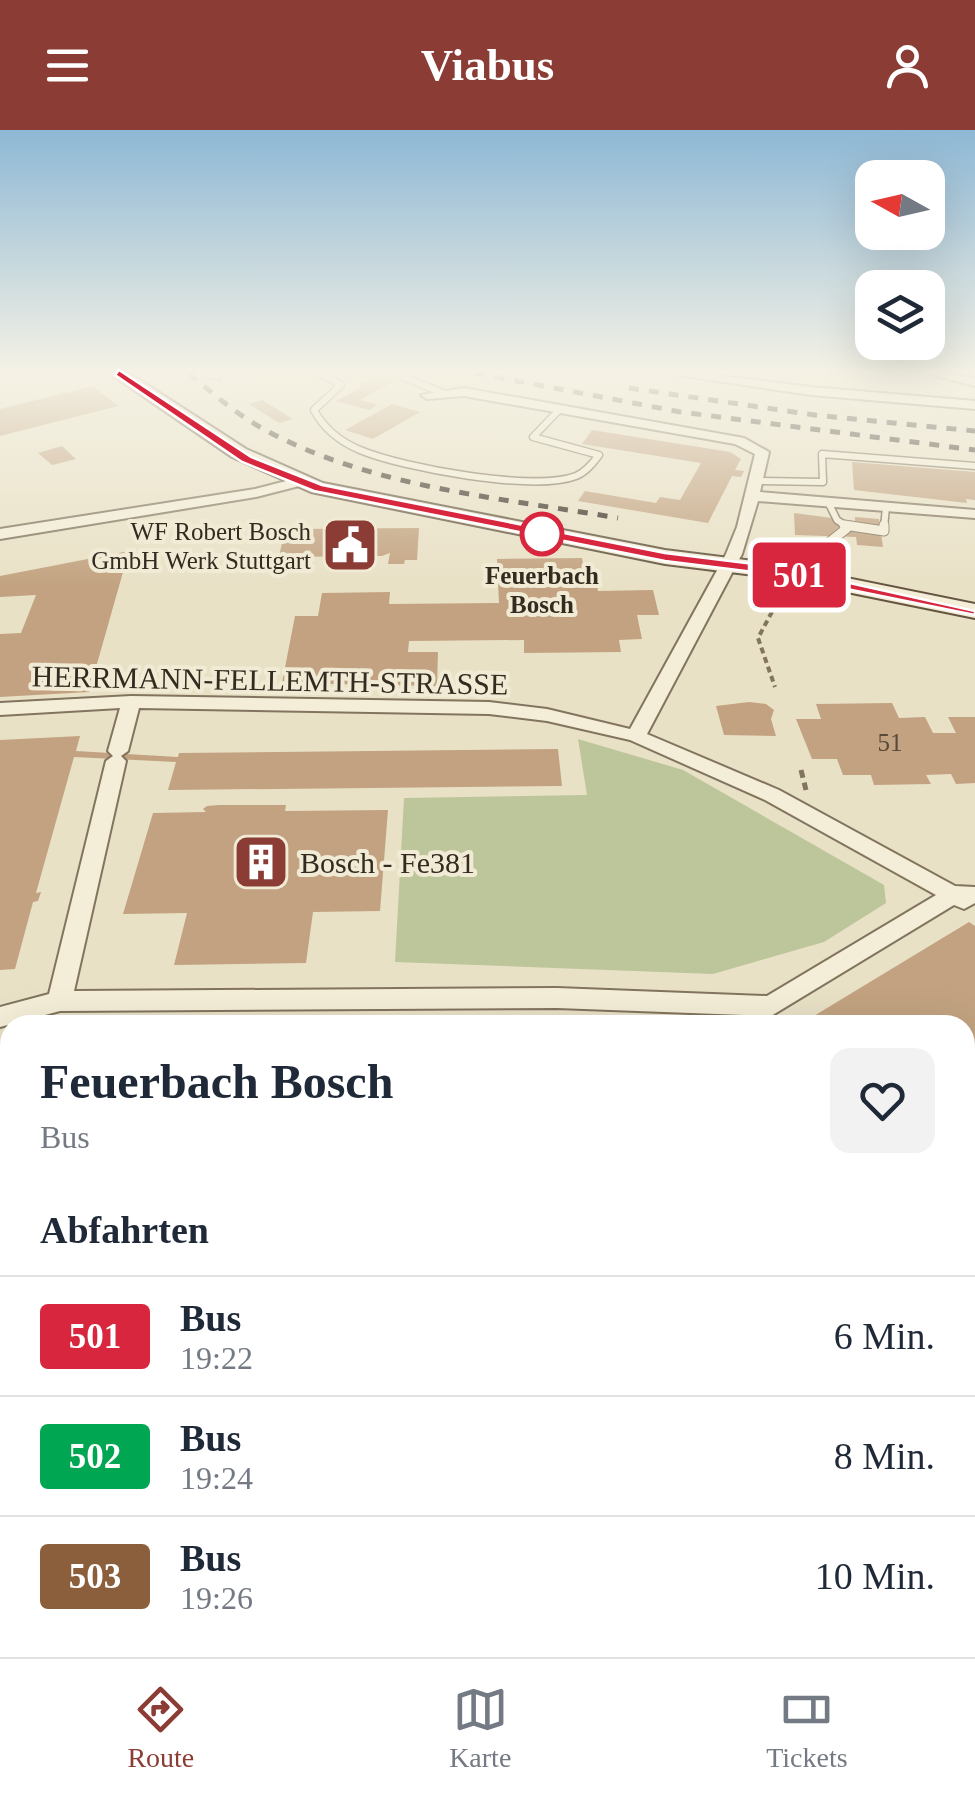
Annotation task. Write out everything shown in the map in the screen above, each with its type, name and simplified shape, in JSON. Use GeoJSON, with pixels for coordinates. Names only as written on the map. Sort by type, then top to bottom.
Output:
{"type":"FeatureCollection","features":[{"type":"Feature","properties":{"kind":"main road"},"geometry":{"type":"LineString","coordinates":[[223,444],[246,460],[298,482],[467,520],[975,611]]}},
{"type":"Feature","properties":{"kind":"street"},"geometry":{"type":"LineString","coordinates":[[636,736],[729,565],[755,488],[762,452],[749,444]]}},
{"type":"Feature","properties":{"kind":"street"},"geometry":{"type":"LineString","coordinates":[[0,534],[256,493],[298,482]]}},
{"type":"Feature","properties":{"kind":"street"},"geometry":{"type":"LineString","coordinates":[[755,488],[828,502],[975,514]]}},
{"type":"Feature","properties":{"kind":"street"},"geometry":{"type":"LineString","coordinates":[[60,1001],[130,702]]}},
{"type":"Feature","properties":{"kind":"street","name":"HERRMANN-FELLEMTH-STRASSE"},"geometry":{"type":"LineString","coordinates":[[0,709],[130,702],[488,708],[548,715],[636,736],[772,794],[968,899]]}},
{"type":"Feature","properties":{"kind":"street"},"geometry":{"type":"LineString","coordinates":[[4,1015],[60,1001],[557,998],[771,1006],[968,899]]}},
{"type":"Feature","properties":{"kind":"lane"},"geometry":{"type":"LineString","coordinates":[[350,444],[364,452],[453,473],[541,481],[576,476],[598,455],[566,444]]}},
{"type":"Feature","properties":{"kind":"lane"},"geometry":{"type":"LineString","coordinates":[[755,488],[823,482],[822,454],[975,466]]}},
{"type":"Feature","properties":{"kind":"lane"},"geometry":{"type":"LineString","coordinates":[[828,502],[834,518],[846,529],[884,531],[886,506]]}},
{"type":"Feature","properties":{"kind":"lane"},"geometry":{"type":"LineString","coordinates":[[822,548],[846,529]]}},
{"type":"Feature","properties":{"kind":"path"},"geometry":{"type":"LineString","coordinates":[[772,596],[773,610],[758,638],[775,687]]}},
{"type":"Feature","properties":{"kind":"green space"},"geometry":{"type":"Polygon","coordinates":[[[578,739],[683,770],[884,885],[886,903],[824,942],[713,974],[395,962],[404,798],[587,795],[578,739]]]}},
{"type":"Feature","properties":{"kind":"building"},"geometry":{"type":"Polygon","coordinates":[[[584,444],[681,444],[730,452],[741,459],[735,470],[744,471],[741,477],[732,476],[708,523],[578,501],[585,491],[656,503],[660,497],[680,500],[701,463],[584,444]]]}},
{"type":"Feature","properties":{"kind":"building"},"geometry":{"type":"Polygon","coordinates":[[[62,446],[76,459],[52,465],[38,453],[62,446]]]}},
{"type":"Feature","properties":{"kind":"building"},"geometry":{"type":"Polygon","coordinates":[[[852,462],[975,472],[975,500],[966,499],[967,503],[854,490],[852,462]]]}},
{"type":"Feature","properties":{"kind":"building"},"geometry":{"type":"Polygon","coordinates":[[[794,513],[855,521],[855,517],[879,519],[883,547],[857,545],[856,537],[795,535],[794,513]]]}},
{"type":"Feature","properties":{"kind":"building","name":"WF Robert Bosch GmbH Werk Stuttgart"},"geometry":{"type":"Polygon","coordinates":[[[419,528],[417,560],[405,560],[404,564],[388,564],[390,553],[279,557],[283,538],[298,537],[300,529],[419,528]]]}},
{"type":"Feature","properties":{"kind":"building"},"geometry":{"type":"Polygon","coordinates":[[[129,551],[89,692],[0,697],[0,634],[21,633],[36,595],[0,597],[0,576],[129,551]]]}},
{"type":"Feature","properties":{"kind":"building"},"geometry":{"type":"Polygon","coordinates":[[[582,558],[586,579],[596,579],[598,591],[653,590],[659,615],[637,615],[642,639],[619,640],[621,652],[524,653],[524,640],[409,641],[408,652],[438,652],[437,686],[282,683],[295,616],[318,616],[322,593],[390,592],[389,604],[499,603],[497,559],[582,558]]]}},
{"type":"Feature","properties":{"kind":"building"},"geometry":{"type":"Polygon","coordinates":[[[892,703],[899,718],[925,717],[933,733],[956,733],[948,717],[975,717],[975,783],[956,784],[951,774],[926,775],[931,784],[874,785],[871,775],[843,775],[837,759],[812,759],[796,719],[821,719],[816,704],[892,703]]]}},
{"type":"Feature","properties":{"kind":"building"},"geometry":{"type":"Polygon","coordinates":[[[766,704],[774,710],[771,719],[776,736],[724,735],[716,706],[766,704]]]}},
{"type":"Feature","properties":{"kind":"building"},"geometry":{"type":"Polygon","coordinates":[[[80,736],[76,751],[178,757],[179,753],[558,749],[562,786],[168,790],[176,762],[74,757],[36,893],[41,892],[38,901],[33,902],[15,969],[0,970],[0,740],[80,736]]]}},
{"type":"Feature","properties":{"kind":"building","name":"Bosch - Fe381"},"geometry":{"type":"Polygon","coordinates":[[[286,805],[285,811],[388,810],[380,911],[313,912],[306,963],[174,965],[187,913],[123,914],[153,813],[206,812],[203,809],[207,806],[286,805]]]}},
{"type":"Feature","properties":{"kind":"building"},"geometry":{"type":"Polygon","coordinates":[[[969,922],[975,926],[975,1015],[816,1015],[969,922]]]}},
{"type":"Feature","properties":{"kind":"railway"},"geometry":{"type":"LineString","coordinates":[[296,444],[395,479],[618,518]]}},
{"type":"Feature","properties":{"kind":"railway"},"geometry":{"type":"LineString","coordinates":[[931,444],[975,450]]}},
{"type":"Feature","properties":{"kind":"bus line","name":"501"},"geometry":{"type":"LineString","coordinates":[[223,444],[273,473],[318,488],[467,520],[665,557],[778,571],[975,611]]}},
{"type":"Feature","properties":{"kind":"place","name":"Feuerbach Bosch"},"geometry":{"type":"Point","coordinates":[542,534]}},
{"type":"Feature","properties":{"kind":"place","name":"WF Robert Bosch GmbH Werk Stuttgart"},"geometry":{"type":"Point","coordinates":[350,545]}},
{"type":"Feature","properties":{"kind":"place","name":"Bosch - Fe381"},"geometry":{"type":"Point","coordinates":[261,862]}}]}
